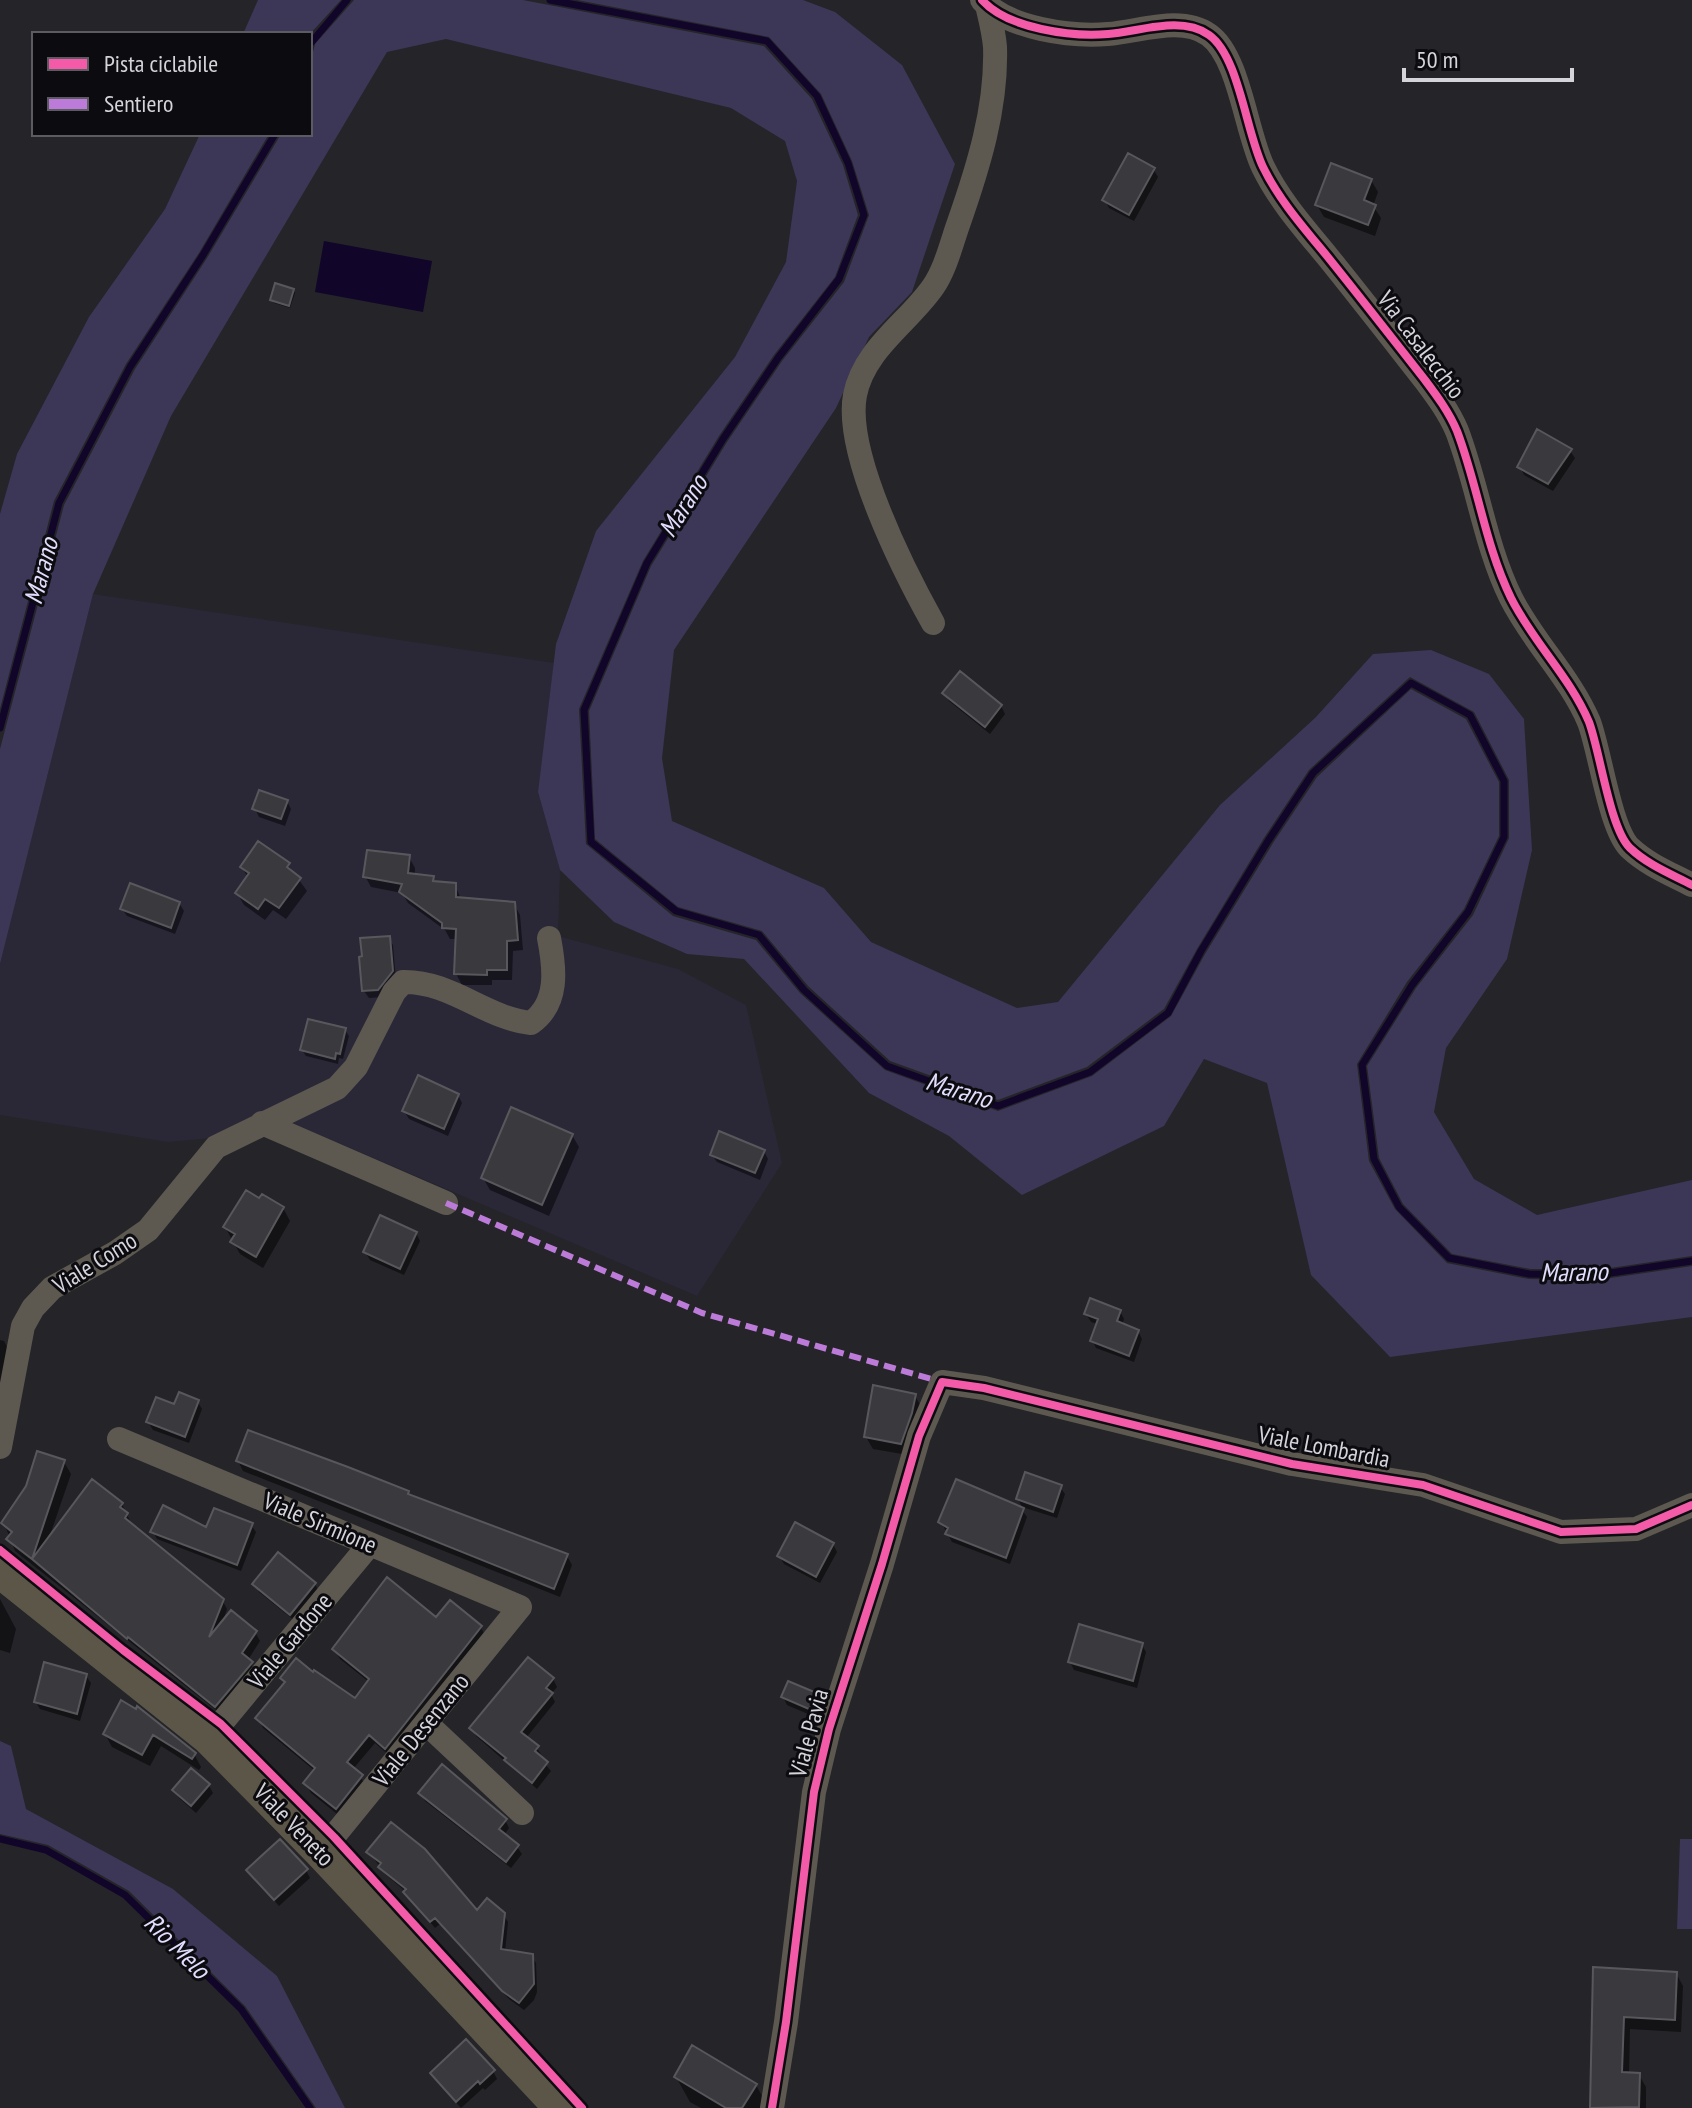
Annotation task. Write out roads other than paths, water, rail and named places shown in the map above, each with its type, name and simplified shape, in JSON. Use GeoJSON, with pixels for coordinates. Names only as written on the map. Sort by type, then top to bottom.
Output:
{"type":"FeatureCollection","features":[{"type":"Feature","properties":{"kind":"main road","name":"Viale Veneto"},"geometry":{"type":"LineString","coordinates":[[0,1571],[209,1738],[321,1852],[561,2108]]}},
{"type":"Feature","properties":{"kind":"street","name":"Via Casalecchio"},"geometry":{"type":"LineString","coordinates":[[933,623],[905,573],[863,467],[855,431],[855,395],[869,361],[935,285],[976,176],[995,79],[995,43],[985,2]]}},
{"type":"Feature","properties":{"kind":"street","name":"Via Casalecchio"},"geometry":{"type":"LineString","coordinates":[[985,2],[1018,22],[1061,33],[1106,34],[1181,26],[1206,32],[1220,44],[1229,60],[1263,168],[1284,202],[1445,407],[1456,429],[1499,571],[1513,601],[1577,697],[1589,722],[1617,824],[1627,845],[1649,863],[1692,885]]}},
{"type":"Feature","properties":{"kind":"street","name":"Viale Como"},"geometry":{"type":"LineString","coordinates":[[0,1447],[23,1326],[33,1308],[52,1288],[115,1253],[148,1230],[216,1147],[337,1088],[356,1067],[394,992],[403,982],[422,982],[447,989],[508,1021],[531,1023],[544,1014],[553,992],[549,938]]}},
{"type":"Feature","properties":{"kind":"street"},"geometry":{"type":"LineString","coordinates":[[262,1123],[446,1203]]}},
{"type":"Feature","properties":{"kind":"street","name":"Viale Lombardia"},"geometry":{"type":"LineString","coordinates":[[942,1382],[984,1388],[1292,1464],[1423,1485],[1561,1532],[1636,1529],[1692,1505]]}},
{"type":"Feature","properties":{"kind":"street","name":"Viale Pavia"},"geometry":{"type":"LineString","coordinates":[[772,2108],[786,2022],[814,1792],[829,1729],[919,1436],[942,1382]]}},
{"type":"Feature","properties":{"kind":"street","name":"Viale Sirmione"},"geometry":{"type":"LineString","coordinates":[[119,1439],[520,1607]]}},
{"type":"Feature","properties":{"kind":"street","name":"Viale Gardone"},"geometry":{"type":"LineString","coordinates":[[209,1738],[370,1544]]}},
{"type":"Feature","properties":{"kind":"street","name":"Viale Desenzano"},"geometry":{"type":"LineString","coordinates":[[321,1852],[520,1607]]}},
{"type":"Feature","properties":{"kind":"street"},"geometry":{"type":"LineString","coordinates":[[426,1723],[522,1813]]}},
{"type":"Feature","properties":{"kind":"waterway","name":"Marano"},"geometry":{"type":"LineString","coordinates":[[312,42],[347,0]]}},
{"type":"Feature","properties":{"kind":"waterway","name":"Marano"},"geometry":{"type":"LineString","coordinates":[[550,0],[767,41],[817,96],[848,163],[864,215],[839,279],[778,358],[723,439],[647,563],[584,710],[591,842],[676,911],[759,935],[804,990],[887,1066],[998,1106],[1090,1072],[1168,1013],[1201,951],[1313,773],[1411,683],[1470,715],[1504,781],[1504,837],[1468,912],[1412,985],[1362,1065],[1374,1159],[1399,1207],[1449,1258],[1529,1274],[1597,1275],[1692,1261]]}},
{"type":"Feature","properties":{"kind":"waterway","name":"Marano"},"geometry":{"type":"LineString","coordinates":[[0,728],[59,503],[130,367],[203,255],[274,136]]}},
{"type":"Feature","properties":{"kind":"waterway","name":"Rio Melo"},"geometry":{"type":"LineString","coordinates":[[0,1839],[46,1850],[125,1895],[241,2009],[310,2108]]}}]}
